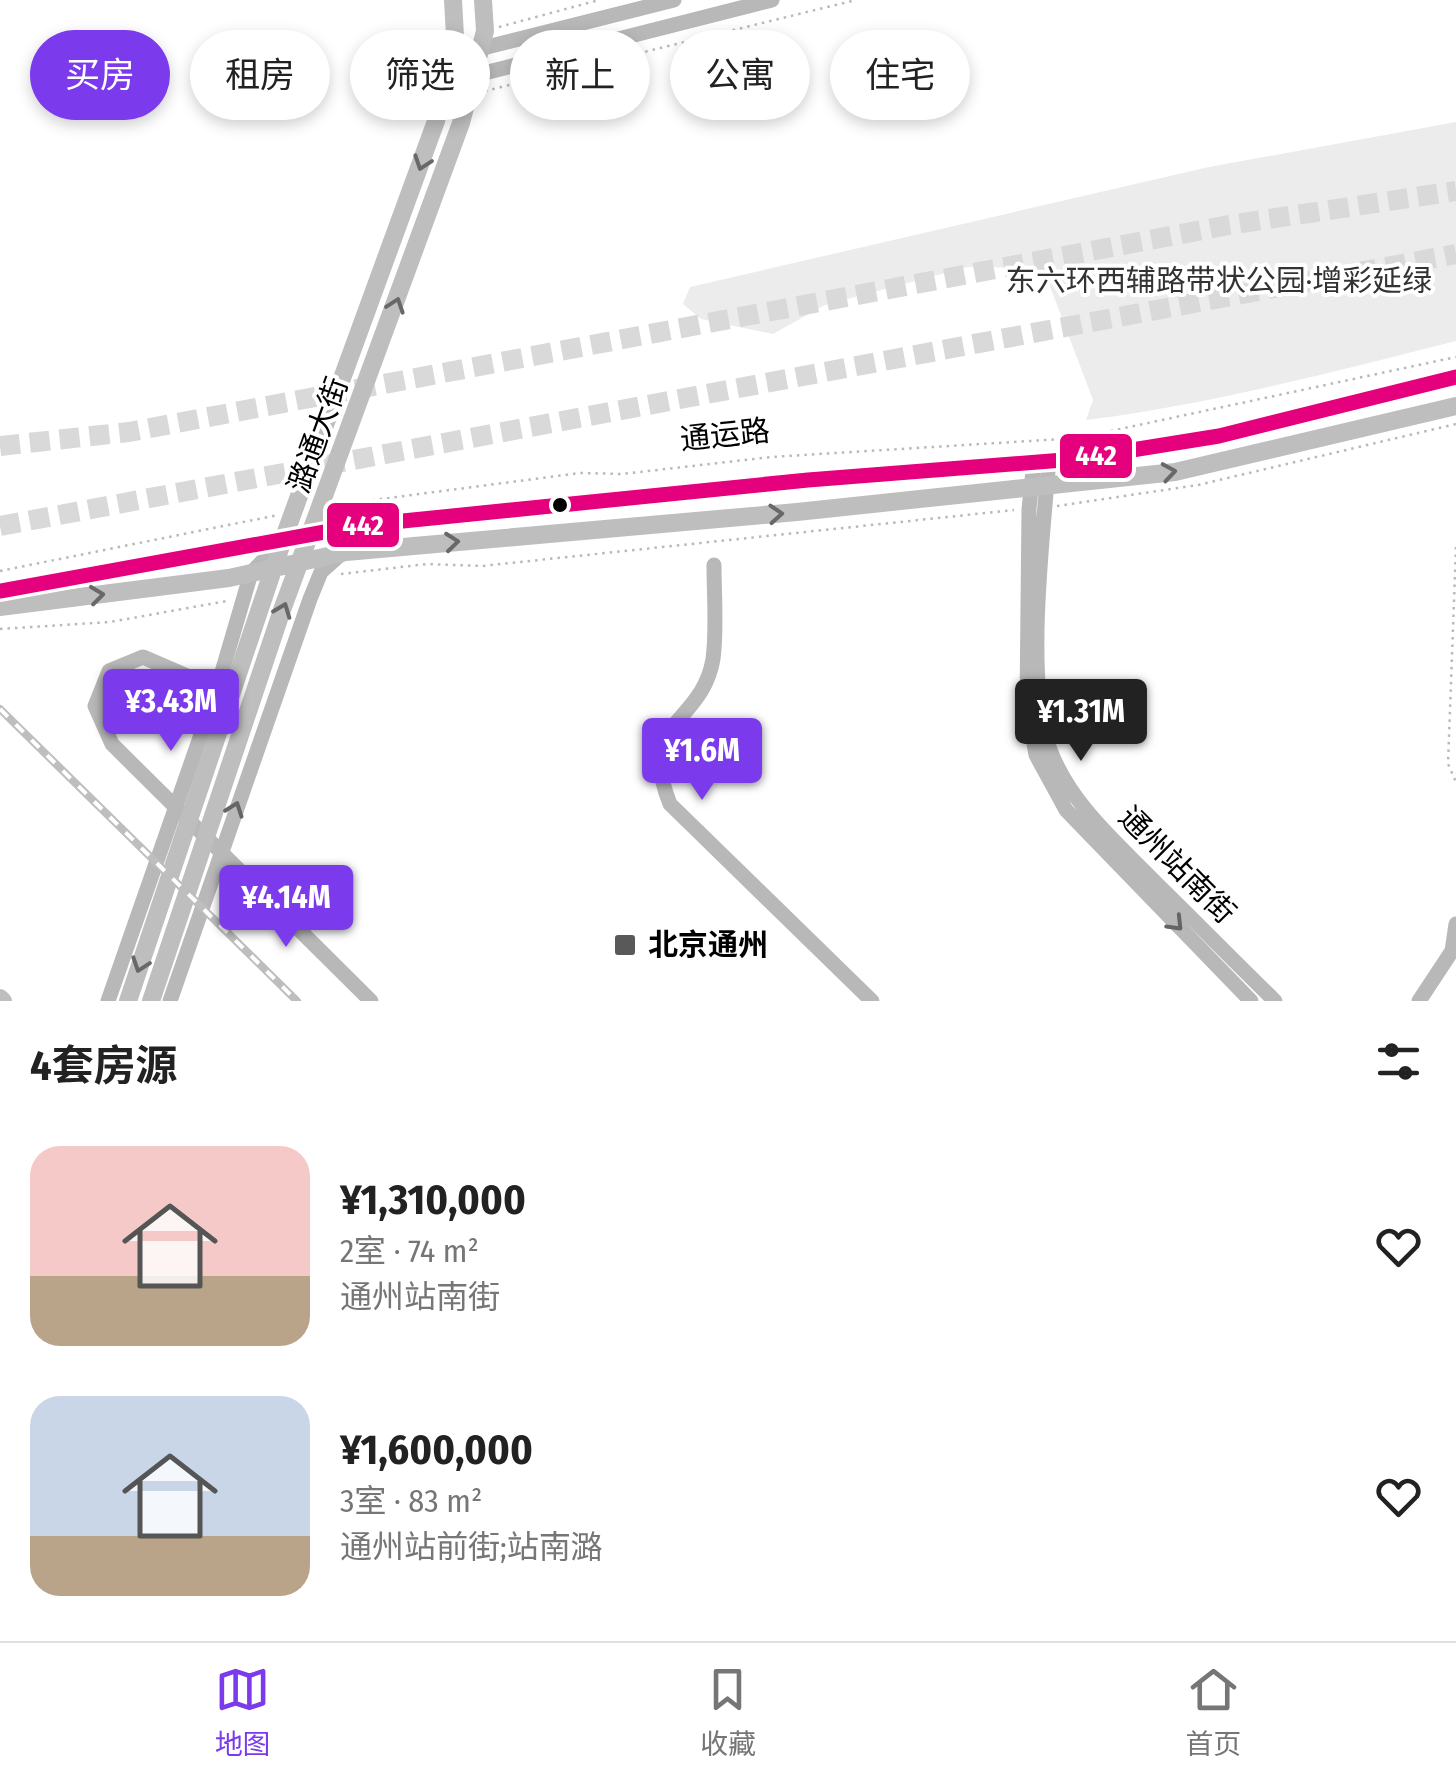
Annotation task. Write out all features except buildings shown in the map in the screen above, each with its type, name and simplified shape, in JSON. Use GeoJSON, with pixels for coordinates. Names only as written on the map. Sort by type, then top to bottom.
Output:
{"type":"FeatureCollection","features":[{"type":"Feature","properties":{"kind":"main road","name":"潞通大街"},"geometry":{"type":"LineString","coordinates":[[452,30],[453,0]]}},
{"type":"Feature","properties":{"kind":"main road","name":"潞通大街"},"geometry":{"type":"LineString","coordinates":[[484,0],[485,30]]}},
{"type":"Feature","properties":{"kind":"main road","name":"潞通大街"},"geometry":{"type":"LineString","coordinates":[[128,1001],[273,568],[396,241],[433,120]]}},
{"type":"Feature","properties":{"kind":"main road","name":"潞通大街"},"geometry":{"type":"LineString","coordinates":[[152,1001],[228,766],[463,120]]}},
{"type":"Feature","properties":{"kind":"main road","name":"通运路"},"geometry":{"type":"LineString","coordinates":[[0,591],[283,540],[479,512],[1042,460],[1219,436],[1456,377]]}},
{"type":"Feature","properties":{"kind":"main road"},"geometry":{"type":"LineString","coordinates":[[0,607],[252,573],[346,552],[1175,472],[1456,406]]}},
{"type":"Feature","properties":{"kind":"street"},"geometry":{"type":"LineString","coordinates":[[490,47],[674,0]]}},
{"type":"Feature","properties":{"kind":"street"},"geometry":{"type":"LineString","coordinates":[[490,71],[772,0]]}},
{"type":"Feature","properties":{"kind":"street","name":"通州站南街"},"geometry":{"type":"LineString","coordinates":[[1042,460],[1036,508],[1027,704],[1036,755],[1050,786],[1094,840],[1251,1001]]}},
{"type":"Feature","properties":{"kind":"street","name":"通州站南街"},"geometry":{"type":"LineString","coordinates":[[1036,508],[1042,699],[1048,744],[1066,785],[1093,820],[1274,1001]]}},
{"type":"Feature","properties":{"kind":"street"},"geometry":{"type":"LineString","coordinates":[[108,1001],[252,573],[283,540]]}},
{"type":"Feature","properties":{"kind":"street"},"geometry":{"type":"LineString","coordinates":[[170,1001],[319,576],[330,561],[346,552]]}},
{"type":"Feature","properties":{"kind":"street"},"geometry":{"type":"LineString","coordinates":[[714,565],[712,660],[702,689],[660,748],[659,777],[670,804],[872,1001]]}},
{"type":"Feature","properties":{"kind":"street"},"geometry":{"type":"LineString","coordinates":[[216,689],[143,656],[109,670],[95,706],[112,744],[370,1001]]}},
{"type":"Feature","properties":{"kind":"street"},"geometry":{"type":"LineString","coordinates":[[1419,1001],[1452,951],[1456,924]]}},
{"type":"Feature","properties":{"kind":"path"},"geometry":{"type":"LineString","coordinates":[[489,30],[599,0]]}},
{"type":"Feature","properties":{"kind":"path"},"geometry":{"type":"LineString","coordinates":[[490,90],[856,0]]}},
{"type":"Feature","properties":{"kind":"path","name":"通运路"},"geometry":{"type":"LineString","coordinates":[[321,507],[580,473],[622,474],[790,456],[1078,438],[1456,357]]}},
{"type":"Feature","properties":{"kind":"path"},"geometry":{"type":"LineString","coordinates":[[319,576],[427,564],[502,564],[1036,508],[1198,485],[1456,424]]}},
{"type":"Feature","properties":{"kind":"path"},"geometry":{"type":"LineString","coordinates":[[0,571],[294,512]]}},
{"type":"Feature","properties":{"kind":"path"},"geometry":{"type":"LineString","coordinates":[[1456,547],[1448,764],[1456,782]]}},
{"type":"Feature","properties":{"kind":"path"},"geometry":{"type":"LineString","coordinates":[[0,629],[110,622],[246,598]]}},
{"type":"Feature","properties":{"kind":"green space","name":"东六环西辅路带状公园·增彩延绿"},"geometry":{"type":"Polygon","coordinates":[[[1456,122],[1456,341],[1318,375],[1180,405],[1086,420],[1093,400],[1043,268],[968,267],[825,305],[773,334],[701,319],[683,304],[690,287],[1209,167],[1456,122]]]}},
{"type":"Feature","properties":{"kind":"tunnel"},"geometry":{"type":"LineString","coordinates":[[0,446],[129,432],[1229,225],[1456,191]]}},
{"type":"Feature","properties":{"kind":"tunnel"},"geometry":{"type":"LineString","coordinates":[[0,526],[1456,254]]}},
{"type":"Feature","properties":{"kind":"railway"},"geometry":{"type":"LineString","coordinates":[[0,709],[297,1001]]}},
{"type":"Feature","properties":{"kind":"transit line","name":"442"},"geometry":{"type":"LineString","coordinates":[[0,591],[363,525],[808,480],[1076,459],[1219,436],[1456,377]]}},
{"type":"Feature","properties":{"kind":"place","name":"北京通州"},"geometry":{"type":"Point","coordinates":[625,945]}}]}
